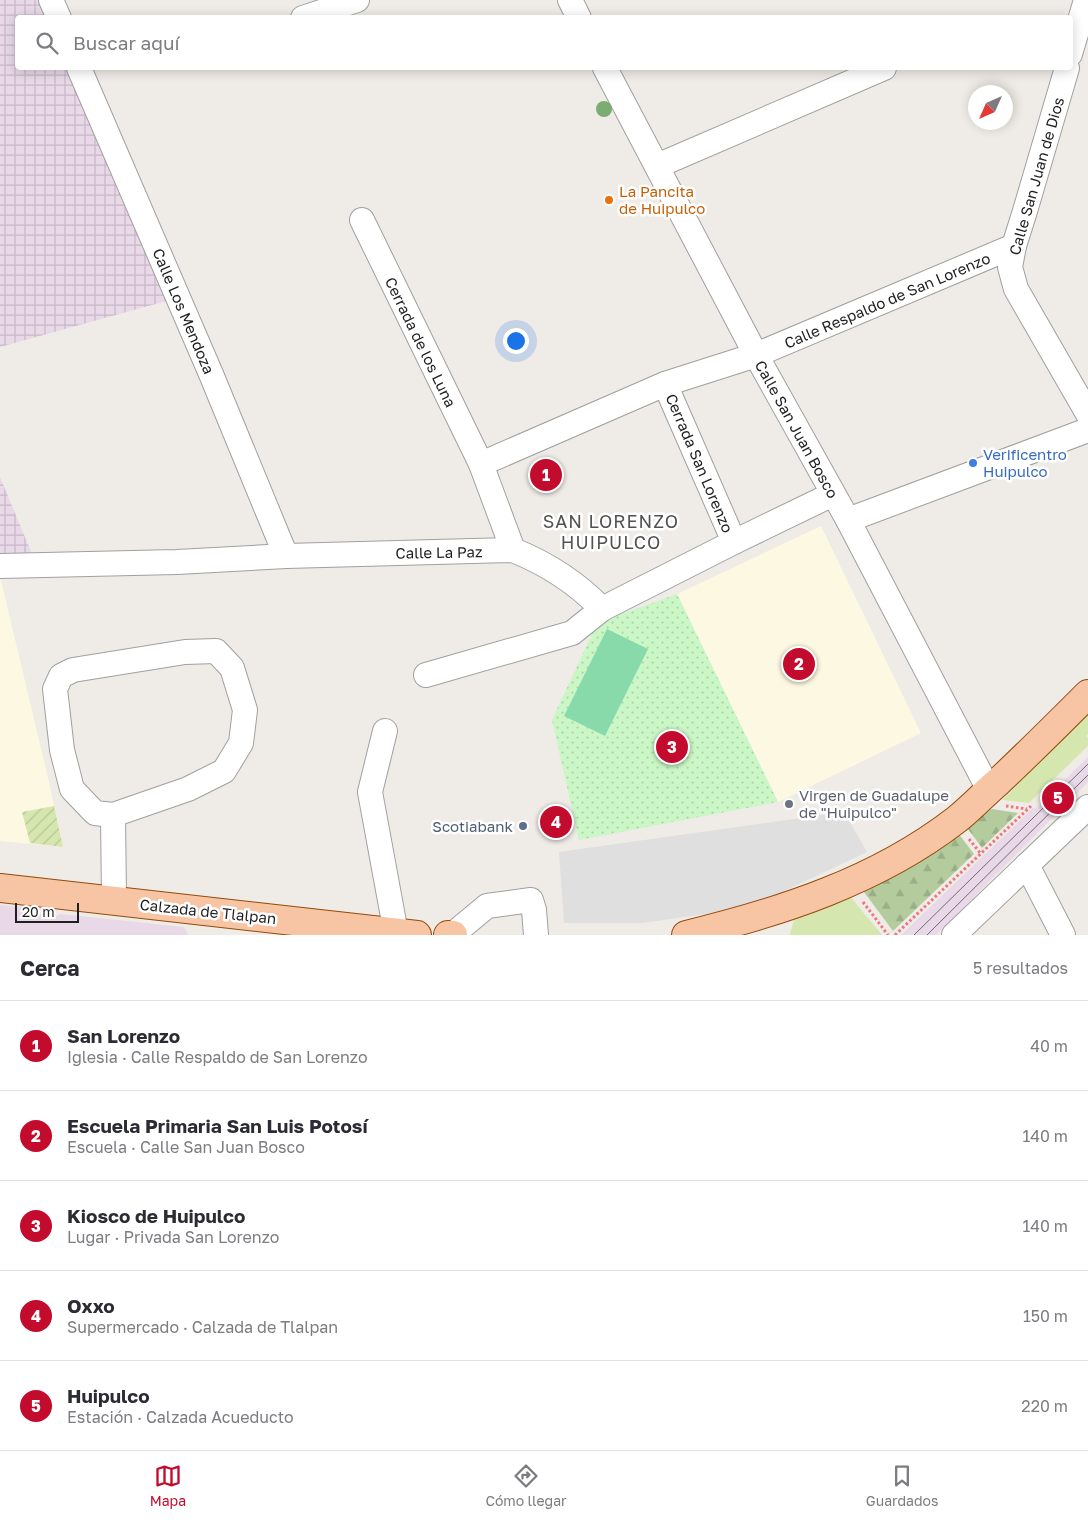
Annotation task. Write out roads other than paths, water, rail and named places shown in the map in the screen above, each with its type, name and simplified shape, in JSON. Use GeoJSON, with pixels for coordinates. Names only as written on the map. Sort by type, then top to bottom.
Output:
{"type":"FeatureCollection","features":[{"type":"Feature","properties":{"kind":"main road"},"geometry":{"type":"LineString","coordinates":[[686,935],[762,916],[808,900],[848,883],[893,860],[940,832],[965,813],[1088,694]]}},
{"type":"Feature","properties":{"kind":"main road","name":"Calzada de Tlalpan"},"geometry":{"type":"LineString","coordinates":[[0,888],[406,934]]}},
{"type":"Feature","properties":{"kind":"street"},"geometry":{"type":"LineString","coordinates":[[52,0],[57,15]]}},
{"type":"Feature","properties":{"kind":"street"},"geometry":{"type":"LineString","coordinates":[[312,15],[357,0]]}},
{"type":"Feature","properties":{"kind":"street"},"geometry":{"type":"LineString","coordinates":[[570,0],[578,15]]}},
{"type":"Feature","properties":{"kind":"street"},"geometry":{"type":"LineString","coordinates":[[1073,44],[1086,0]]}},
{"type":"Feature","properties":{"kind":"street","name":"Calle Los Mendoza"},"geometry":{"type":"LineString","coordinates":[[80,70],[211,374],[286,556]]}},
{"type":"Feature","properties":{"kind":"street","name":"Calle San Juan Bosco"},"geometry":{"type":"LineString","coordinates":[[606,70],[756,355],[848,520],[989,790]]}},
{"type":"Feature","properties":{"kind":"street"},"geometry":{"type":"LineString","coordinates":[[656,166],[879,70]]}},
{"type":"Feature","properties":{"kind":"street","name":"Calle San Juan de Dios"},"geometry":{"type":"LineString","coordinates":[[1066,70],[1014,246],[1010,267],[1016,289],[1087,414]]}},
{"type":"Feature","properties":{"kind":"street","name":"Cerrada de los Luna"},"geometry":{"type":"LineString","coordinates":[[362,220],[481,464],[512,550]]}},
{"type":"Feature","properties":{"kind":"street","name":"Calle Respaldo de San Lorenzo"},"geometry":{"type":"LineString","coordinates":[[481,464],[665,384],[756,355],[1014,246]]}},
{"type":"Feature","properties":{"kind":"street","name":"Cerrada San Lorenzo"},"geometry":{"type":"LineString","coordinates":[[665,384],[734,542]]}},
{"type":"Feature","properties":{"kind":"street"},"geometry":{"type":"LineString","coordinates":[[848,520],[1087,414]]}},
{"type":"Feature","properties":{"kind":"street"},"geometry":{"type":"LineString","coordinates":[[426,675],[572,633],[602,609],[833,494]]}},
{"type":"Feature","properties":{"kind":"street","name":"Calle La Paz"},"geometry":{"type":"LineString","coordinates":[[0,566],[177,562],[286,556],[512,550],[546,564],[562,574],[590,596],[602,609]]}},
{"type":"Feature","properties":{"kind":"street"},"geometry":{"type":"LineString","coordinates":[[216,651],[232,668],[245,710],[241,743],[224,771],[188,789],[114,815],[95,814],[72,789],[62,750],[56,689],[61,676],[73,670],[186,652],[216,651]]}},
{"type":"Feature","properties":{"kind":"street"},"geometry":{"type":"LineString","coordinates":[[385,731],[370,792],[406,934]]}},
{"type":"Feature","properties":{"kind":"street"},"geometry":{"type":"LineString","coordinates":[[954,935],[1088,807]]}},
{"type":"Feature","properties":{"kind":"street"},"geometry":{"type":"LineString","coordinates":[[114,815],[114,900]]}},
{"type":"Feature","properties":{"kind":"street"},"geometry":{"type":"LineString","coordinates":[[1026,865],[1063,935]]}},
{"type":"Feature","properties":{"kind":"street"},"geometry":{"type":"LineString","coordinates":[[452,935],[487,906],[531,900],[534,910],[536,935]]}},
{"type":"Feature","properties":{"kind":"tram line"},"geometry":{"type":"LineString","coordinates":[[914,935],[1088,764]]}},
{"type":"Feature","properties":{"kind":"tram line"},"geometry":{"type":"LineString","coordinates":[[927,935],[1088,775]]}},
{"type":"Feature","properties":{"kind":"place","name":"La Pancita de Huipulco"},"geometry":{"type":"Point","coordinates":[609,200]}},
{"type":"Feature","properties":{"kind":"place","name":"Verificentro Huipulco"},"geometry":{"type":"Point","coordinates":[973,463]}},
{"type":"Feature","properties":{"kind":"place","name":"San Lorenzo"},"geometry":{"type":"Point","coordinates":[546,475]}},
{"type":"Feature","properties":{"kind":"place","name":"Escuela Primaria San Luis Potosí"},"geometry":{"type":"Point","coordinates":[799,664]}},
{"type":"Feature","properties":{"kind":"place","name":"Kiosco de Huipulco"},"geometry":{"type":"Point","coordinates":[672,747]}},
{"type":"Feature","properties":{"kind":"place","name":"Huipulco"},"geometry":{"type":"Point","coordinates":[1058,798]}},
{"type":"Feature","properties":{"kind":"place","name":"Virgen de Guadalupe de \"Huipulco\""},"geometry":{"type":"Point","coordinates":[789,804]}},
{"type":"Feature","properties":{"kind":"place","name":"Oxxo"},"geometry":{"type":"Point","coordinates":[556,822]}},
{"type":"Feature","properties":{"kind":"place","name":"Scotiabank"},"geometry":{"type":"Point","coordinates":[523,826]}},
{"type":"Feature","properties":{"kind":"district","name":"SAN LORENZO HUIPULCO"},"geometry":{"type":"Point","coordinates":[611,531]}}]}
